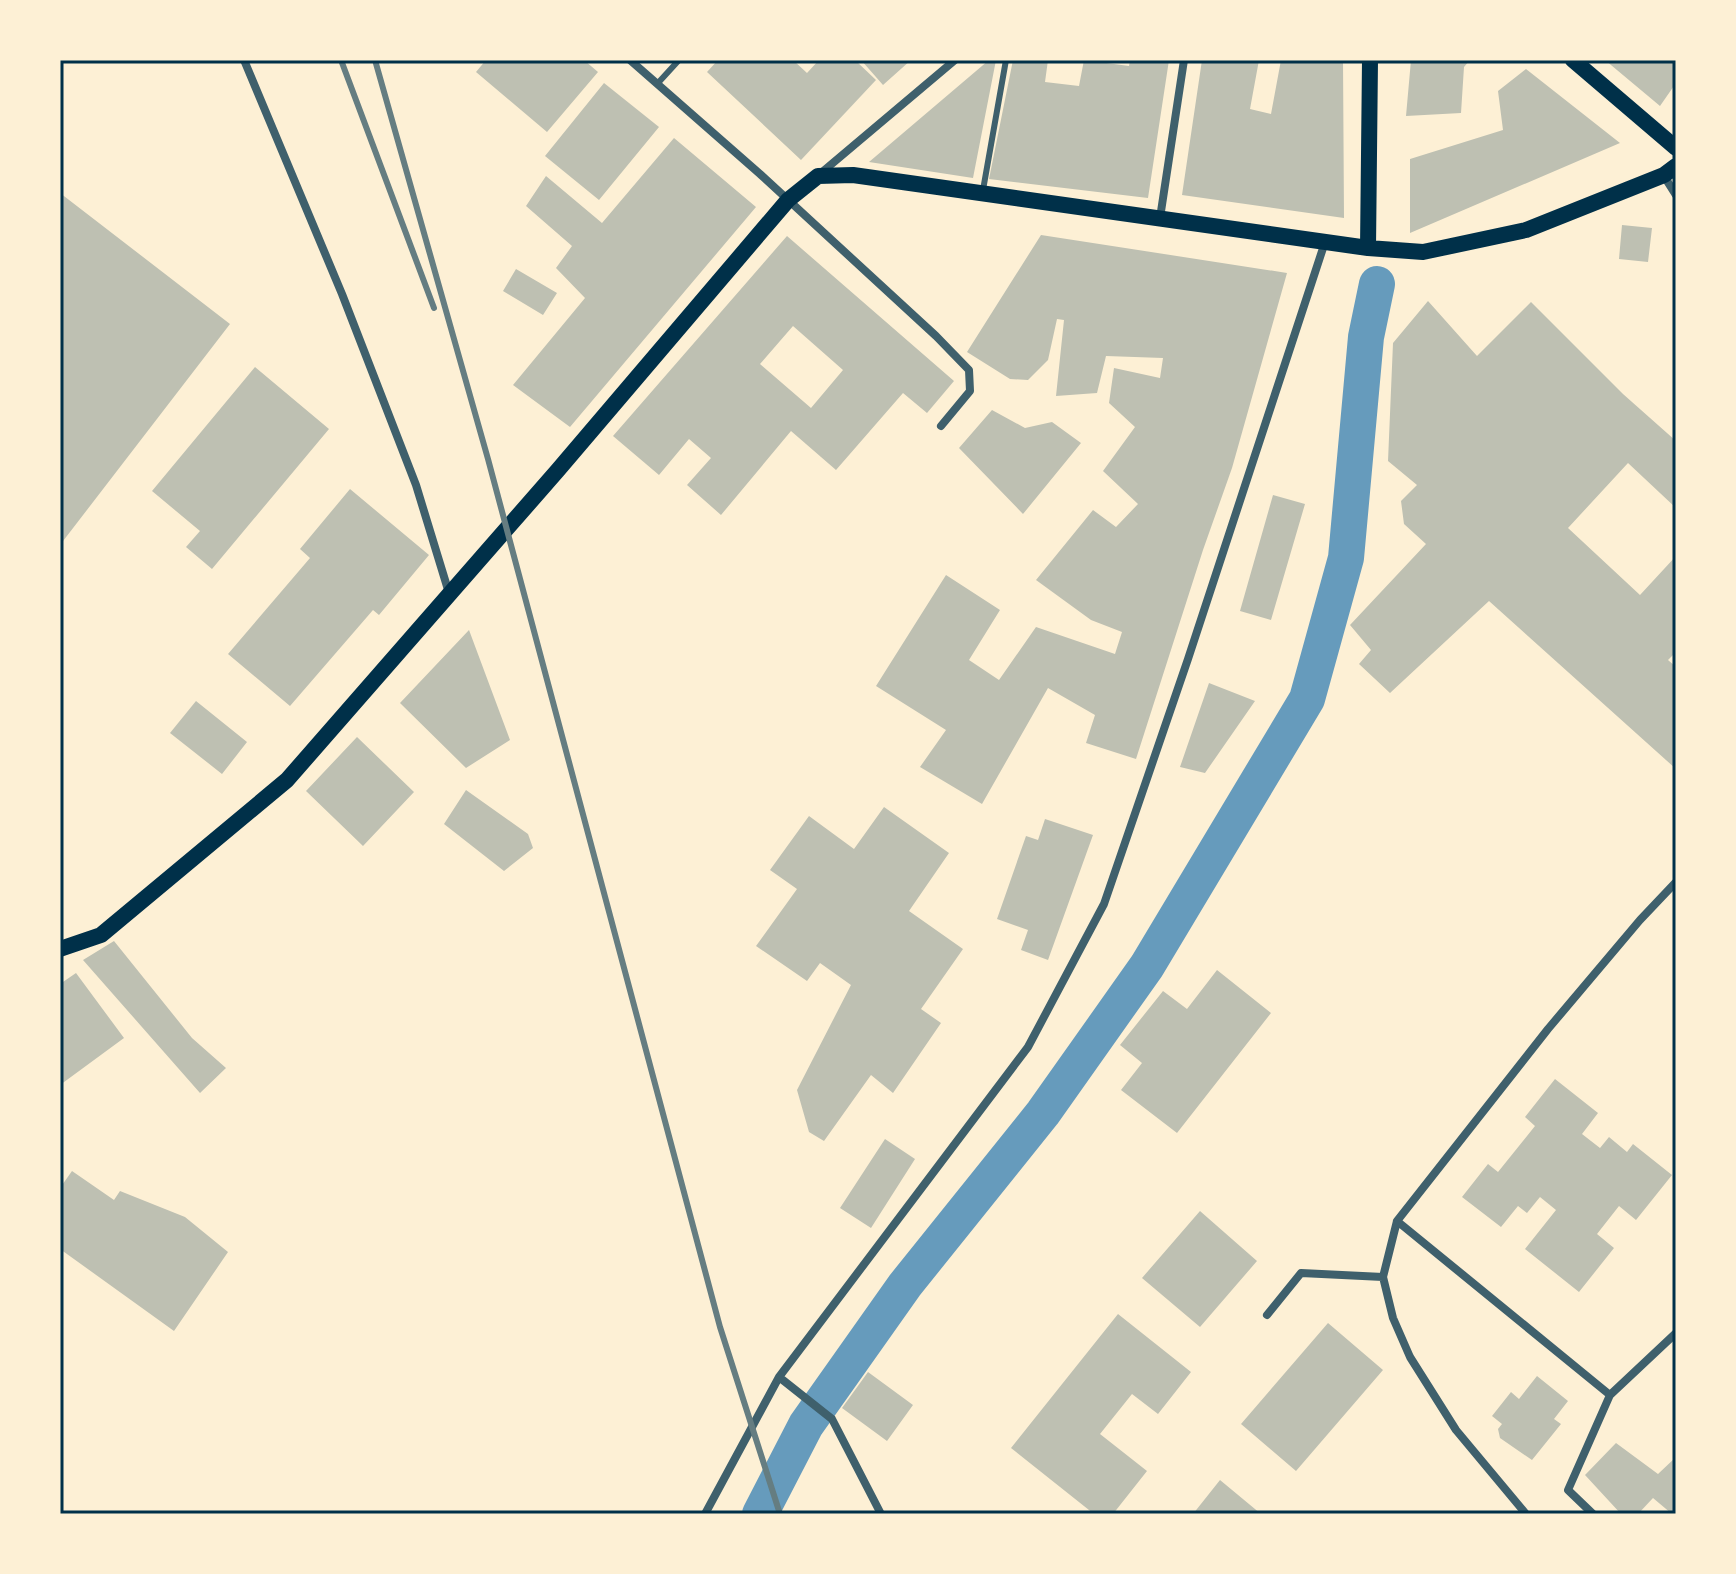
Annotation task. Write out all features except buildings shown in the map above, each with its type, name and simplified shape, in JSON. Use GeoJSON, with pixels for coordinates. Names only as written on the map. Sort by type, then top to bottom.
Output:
{"type":"FeatureCollection","features":[{"type":"Feature","properties":{"kind":"main road"},"geometry":{"type":"LineString","coordinates":[[1368,248],[1370,60]]}},
{"type":"Feature","properties":{"kind":"main road"},"geometry":{"type":"LineString","coordinates":[[1573,60],[1676,148]]}},
{"type":"Feature","properties":{"kind":"main road"},"geometry":{"type":"LineString","coordinates":[[60,949],[101,935],[287,780],[558,470],[788,200],[818,176],[853,175],[1368,248],[1423,252],[1526,230],[1670,170]]}},
{"type":"Feature","properties":{"kind":"street"},"geometry":{"type":"LineString","coordinates":[[244,60],[342,294],[410,470],[450,595]]}},
{"type":"Feature","properties":{"kind":"street"},"geometry":{"type":"LineString","coordinates":[[630,60],[788,200],[969,370],[970,391],[941,426]]}},
{"type":"Feature","properties":{"kind":"street"},"geometry":{"type":"LineString","coordinates":[[818,176],[955,60]]}},
{"type":"Feature","properties":{"kind":"street"},"geometry":{"type":"LineString","coordinates":[[1160,218],[1184,60]]}},
{"type":"Feature","properties":{"kind":"street"},"geometry":{"type":"LineString","coordinates":[[1670,170],[1676,195]]}},
{"type":"Feature","properties":{"kind":"street"},"geometry":{"type":"LineString","coordinates":[[707,1511],[779,1377],[1028,1047],[1104,904],[1325,242]]}},
{"type":"Feature","properties":{"kind":"street"},"geometry":{"type":"LineString","coordinates":[[1526,1514],[1456,1430],[1410,1357],[1393,1318],[1383,1277],[1397,1221],[1548,1029],[1640,920],[1675,885]]}},
{"type":"Feature","properties":{"kind":"street"},"geometry":{"type":"LineString","coordinates":[[1397,1221],[1610,1395]]}},
{"type":"Feature","properties":{"kind":"street"},"geometry":{"type":"LineString","coordinates":[[1267,1315],[1301,1273],[1383,1277]]}},
{"type":"Feature","properties":{"kind":"street"},"geometry":{"type":"LineString","coordinates":[[1593,1514],[1568,1490],[1610,1395],[1676,1333]]}},
{"type":"Feature","properties":{"kind":"street"},"geometry":{"type":"LineString","coordinates":[[779,1377],[832,1419],[881,1514]]}},
{"type":"Feature","properties":{"kind":"lane"},"geometry":{"type":"LineString","coordinates":[[658,83],[679,60]]}},
{"type":"Feature","properties":{"kind":"lane"},"geometry":{"type":"LineString","coordinates":[[983,193],[1006,60]]}},
{"type":"Feature","properties":{"kind":"waterway"},"geometry":{"type":"LineString","coordinates":[[760,1514],[806,1425],[905,1285],[1043,1113],[1147,966],[1307,699],[1346,558],[1366,337],[1377,284]]}},
{"type":"Feature","properties":{"kind":"railway"},"geometry":{"type":"LineString","coordinates":[[341,60],[434,308]]}},
{"type":"Feature","properties":{"kind":"railway"},"geometry":{"type":"LineString","coordinates":[[375,60],[488,459],[720,1327],[780,1514]]}}]}
